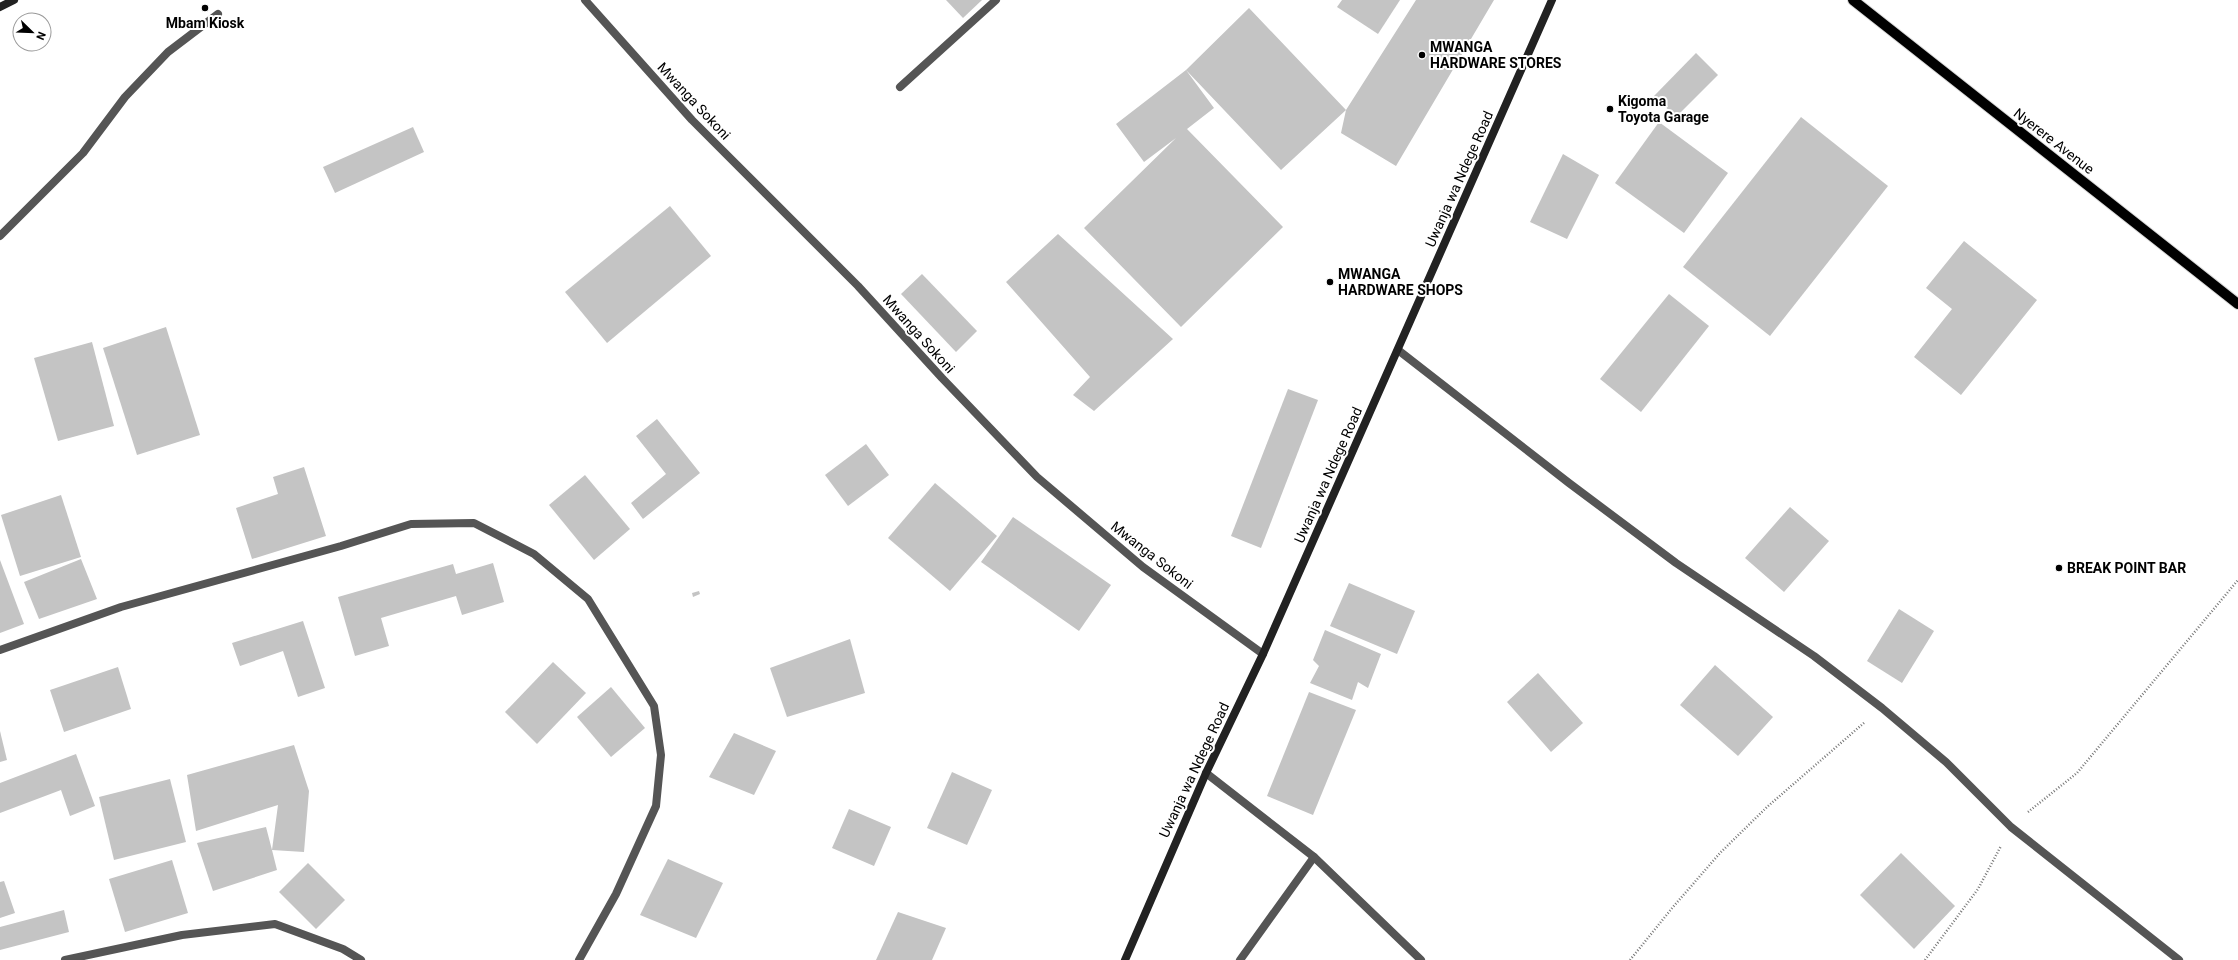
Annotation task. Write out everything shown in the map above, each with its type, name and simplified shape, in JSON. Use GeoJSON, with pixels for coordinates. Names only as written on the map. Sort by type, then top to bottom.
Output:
{"type":"FeatureCollection","features":[{"type":"Feature","properties":{"kind":"main road"},"geometry":{"type":"LineString","coordinates":[[0,7],[14,0]]}},
{"type":"Feature","properties":{"kind":"main road","name":"Uwanja wa Ndege Road"},"geometry":{"type":"LineString","coordinates":[[1125,960],[1206,773],[1263,654],[1552,0]]}},
{"type":"Feature","properties":{"kind":"main road","name":"Nyerere Avenue"},"geometry":{"type":"LineString","coordinates":[[1853,0],[2238,304]]}},
{"type":"Feature","properties":{"kind":"street","name":"Mwanga Sokoni"},"geometry":{"type":"LineString","coordinates":[[585,0],[692,120],[858,286],[942,378],[1037,477],[1143,567],[1263,654]]}},
{"type":"Feature","properties":{"kind":"street"},"geometry":{"type":"LineString","coordinates":[[900,87],[996,0]]}},
{"type":"Feature","properties":{"kind":"street"},"geometry":{"type":"LineString","coordinates":[[0,236],[83,153],[125,97],[168,52],[218,14]]}},
{"type":"Feature","properties":{"kind":"street"},"geometry":{"type":"LineString","coordinates":[[1398,350],[1676,563],[1814,656],[1882,708],[1946,762],[2011,827],[2179,960]]}},
{"type":"Feature","properties":{"kind":"street"},"geometry":{"type":"LineString","coordinates":[[0,650],[121,607],[341,546],[411,524],[474,523],[534,554],[588,599],[654,706],[661,755],[656,806],[616,894],[579,960]]}},
{"type":"Feature","properties":{"kind":"street"},"geometry":{"type":"LineString","coordinates":[[1206,773],[1314,857],[1421,960]]}},
{"type":"Feature","properties":{"kind":"street"},"geometry":{"type":"LineString","coordinates":[[1240,960],[1314,857]]}},
{"type":"Feature","properties":{"kind":"street"},"geometry":{"type":"LineString","coordinates":[[66,960],[182,935],[275,924],[343,949],[361,960]]}},
{"type":"Feature","properties":{"kind":"path"},"geometry":{"type":"LineString","coordinates":[[1925,960],[1978,889],[2011,827],[2077,772],[2238,580]]}},
{"type":"Feature","properties":{"kind":"path"},"geometry":{"type":"LineString","coordinates":[[1630,960],[1673,907],[1720,853],[1767,807],[1882,708]]}},
{"type":"Feature","properties":{"kind":"building"},"geometry":{"type":"Polygon","coordinates":[[[946,0],[982,0],[963,18],[946,0]]]}},
{"type":"Feature","properties":{"kind":"building"},"geometry":{"type":"Polygon","coordinates":[[[1342,0],[1400,0],[1378,34],[1337,7],[1342,0]]]}},
{"type":"Feature","properties":{"kind":"building","name":"MWANGA HARDWARE STORES"},"geometry":{"type":"Polygon","coordinates":[[[1416,0],[1494,0],[1396,166],[1341,133],[1346,110],[1416,0]]]}},
{"type":"Feature","properties":{"kind":"building"},"geometry":{"type":"Polygon","coordinates":[[[1249,8],[1346,110],[1281,170],[1186,70],[1249,8]]]}},
{"type":"Feature","properties":{"kind":"building"},"geometry":{"type":"Polygon","coordinates":[[[1696,53],[1718,75],[1676,117],[1654,96],[1696,53]]]}},
{"type":"Feature","properties":{"kind":"building"},"geometry":{"type":"Polygon","coordinates":[[[1186,70],[1214,108],[1187,129],[1283,227],[1181,327],[1084,228],[1176,138],[1144,162],[1116,124],[1186,70]]]}},
{"type":"Feature","properties":{"kind":"building"},"geometry":{"type":"Polygon","coordinates":[[[1801,117],[1888,186],[1770,336],[1683,267],[1801,117]]]}},
{"type":"Feature","properties":{"kind":"building"},"geometry":{"type":"Polygon","coordinates":[[[1659,122],[1728,173],[1684,233],[1615,183],[1659,122]]]}},
{"type":"Feature","properties":{"kind":"building"},"geometry":{"type":"Polygon","coordinates":[[[413,127],[424,152],[335,193],[323,167],[413,127]]]}},
{"type":"Feature","properties":{"kind":"building"},"geometry":{"type":"Polygon","coordinates":[[[1563,154],[1599,175],[1567,239],[1530,222],[1563,154]]]}},
{"type":"Feature","properties":{"kind":"building"},"geometry":{"type":"Polygon","coordinates":[[[670,206],[711,256],[607,343],[565,292],[670,206]]]}},
{"type":"Feature","properties":{"kind":"building"},"geometry":{"type":"Polygon","coordinates":[[[1058,234],[1173,339],[1094,411],[1073,395],[1090,377],[1006,282],[1058,234]]]}},
{"type":"Feature","properties":{"kind":"building"},"geometry":{"type":"Polygon","coordinates":[[[1964,241],[2037,300],[1961,395],[1914,357],[1952,309],[1926,288],[1964,241]]]}},
{"type":"Feature","properties":{"kind":"building"},"geometry":{"type":"Polygon","coordinates":[[[922,274],[977,331],[956,352],[901,294],[922,274]]]}},
{"type":"Feature","properties":{"kind":"building"},"geometry":{"type":"Polygon","coordinates":[[[1669,294],[1709,326],[1641,412],[1600,379],[1669,294]]]}},
{"type":"Feature","properties":{"kind":"building"},"geometry":{"type":"Polygon","coordinates":[[[166,327],[200,435],[137,455],[103,348],[166,327]]]}},
{"type":"Feature","properties":{"kind":"building"},"geometry":{"type":"Polygon","coordinates":[[[92,342],[114,426],[58,441],[34,358],[92,342]]]}},
{"type":"Feature","properties":{"kind":"building"},"geometry":{"type":"Polygon","coordinates":[[[1288,389],[1318,400],[1261,548],[1231,536],[1288,389]]]}},
{"type":"Feature","properties":{"kind":"building"},"geometry":{"type":"Polygon","coordinates":[[[657,419],[700,473],[643,519],[631,503],[666,474],[636,436],[657,419]]]}},
{"type":"Feature","properties":{"kind":"building"},"geometry":{"type":"Polygon","coordinates":[[[866,444],[889,475],[848,506],[825,475],[866,444]]]}},
{"type":"Feature","properties":{"kind":"building"},"geometry":{"type":"Polygon","coordinates":[[[304,467],[326,536],[252,559],[236,508],[278,494],[273,477],[304,467]]]}},
{"type":"Feature","properties":{"kind":"building"},"geometry":{"type":"Polygon","coordinates":[[[585,475],[630,529],[594,560],[549,505],[585,475]]]}},
{"type":"Feature","properties":{"kind":"building"},"geometry":{"type":"Polygon","coordinates":[[[935,483],[997,536],[950,591],[888,538],[935,483]]]}},
{"type":"Feature","properties":{"kind":"building"},"geometry":{"type":"Polygon","coordinates":[[[61,495],[81,557],[20,576],[1,515],[61,495]]]}},
{"type":"Feature","properties":{"kind":"building"},"geometry":{"type":"Polygon","coordinates":[[[1790,507],[1829,541],[1784,592],[1745,558],[1790,507]]]}},
{"type":"Feature","properties":{"kind":"building"},"geometry":{"type":"Polygon","coordinates":[[[1013,517],[1111,585],[1079,631],[981,562],[1013,517]]]}},
{"type":"Feature","properties":{"kind":"building"},"geometry":{"type":"Polygon","coordinates":[[[81,559],[97,599],[39,619],[24,582],[81,559]]]}},
{"type":"Feature","properties":{"kind":"building"},"geometry":{"type":"Polygon","coordinates":[[[0,560],[24,624],[0,633],[0,560]]]}},
{"type":"Feature","properties":{"kind":"building"},"geometry":{"type":"Polygon","coordinates":[[[493,563],[504,602],[462,615],[456,596],[381,618],[389,646],[355,656],[338,597],[453,564],[456,574],[493,563]]]}},
{"type":"Feature","properties":{"kind":"building"},"geometry":{"type":"Polygon","coordinates":[[[1349,583],[1415,611],[1397,654],[1330,626],[1349,583]]]}},
{"type":"Feature","properties":{"kind":"building"},"geometry":{"type":"Polygon","coordinates":[[[699,591],[700,594],[693,597],[692,593],[699,591]]]}},
{"type":"Feature","properties":{"kind":"building"},"geometry":{"type":"Polygon","coordinates":[[[1899,609],[1934,631],[1902,683],[1867,661],[1899,609]]]}},
{"type":"Feature","properties":{"kind":"building"},"geometry":{"type":"Polygon","coordinates":[[[303,621],[325,688],[298,697],[283,651],[240,666],[232,643],[303,621]]]}},
{"type":"Feature","properties":{"kind":"building"},"geometry":{"type":"Polygon","coordinates":[[[1325,630],[1381,654],[1368,688],[1358,682],[1352,700],[1310,683],[1319,666],[1313,660],[1325,630]]]}},
{"type":"Feature","properties":{"kind":"building"},"geometry":{"type":"Polygon","coordinates":[[[850,639],[865,693],[787,717],[770,668],[850,639]]]}},
{"type":"Feature","properties":{"kind":"building"},"geometry":{"type":"Polygon","coordinates":[[[553,662],[586,693],[537,744],[505,712],[553,662]]]}},
{"type":"Feature","properties":{"kind":"building"},"geometry":{"type":"Polygon","coordinates":[[[1715,665],[1773,717],[1738,756],[1680,705],[1715,665]]]}},
{"type":"Feature","properties":{"kind":"building"},"geometry":{"type":"Polygon","coordinates":[[[118,667],[131,709],[64,732],[50,690],[118,667]]]}},
{"type":"Feature","properties":{"kind":"building"},"geometry":{"type":"Polygon","coordinates":[[[1538,673],[1583,723],[1551,752],[1507,702],[1538,673]]]}},
{"type":"Feature","properties":{"kind":"building"},"geometry":{"type":"Polygon","coordinates":[[[611,687],[645,728],[611,757],[577,717],[611,687]]]}},
{"type":"Feature","properties":{"kind":"building"},"geometry":{"type":"Polygon","coordinates":[[[1309,692],[1356,710],[1313,815],[1267,796],[1309,692]]]}},
{"type":"Feature","properties":{"kind":"building"},"geometry":{"type":"Polygon","coordinates":[[[0,731],[7,760],[0,762],[0,731]]]}},
{"type":"Feature","properties":{"kind":"building"},"geometry":{"type":"Polygon","coordinates":[[[734,733],[776,751],[754,795],[709,777],[734,733]]]}},
{"type":"Feature","properties":{"kind":"building"},"geometry":{"type":"Polygon","coordinates":[[[294,745],[309,791],[304,852],[272,850],[278,805],[196,831],[187,775],[294,745]]]}},
{"type":"Feature","properties":{"kind":"building"},"geometry":{"type":"Polygon","coordinates":[[[76,754],[95,806],[70,816],[61,790],[0,813],[0,783],[76,754]]]}},
{"type":"Feature","properties":{"kind":"building"},"geometry":{"type":"Polygon","coordinates":[[[952,772],[992,790],[967,845],[927,828],[952,772]]]}},
{"type":"Feature","properties":{"kind":"building"},"geometry":{"type":"Polygon","coordinates":[[[170,779],[186,842],[114,860],[99,797],[170,779]]]}},
{"type":"Feature","properties":{"kind":"building"},"geometry":{"type":"Polygon","coordinates":[[[849,809],[891,827],[874,866],[832,848],[849,809]]]}},
{"type":"Feature","properties":{"kind":"building"},"geometry":{"type":"Polygon","coordinates":[[[266,827],[277,870],[213,891],[197,843],[266,827]]]}},
{"type":"Feature","properties":{"kind":"building"},"geometry":{"type":"Polygon","coordinates":[[[1901,853],[1955,906],[1914,949],[1860,895],[1901,853]]]}},
{"type":"Feature","properties":{"kind":"building"},"geometry":{"type":"Polygon","coordinates":[[[668,859],[723,883],[696,938],[640,915],[668,859]]]}},
{"type":"Feature","properties":{"kind":"building"},"geometry":{"type":"Polygon","coordinates":[[[172,860],[188,913],[125,932],[109,879],[172,860]]]}},
{"type":"Feature","properties":{"kind":"building"},"geometry":{"type":"Polygon","coordinates":[[[308,863],[345,900],[316,929],[279,892],[308,863]]]}},
{"type":"Feature","properties":{"kind":"building"},"geometry":{"type":"Polygon","coordinates":[[[4,881],[15,913],[0,918],[0,882],[4,881]]]}},
{"type":"Feature","properties":{"kind":"building"},"geometry":{"type":"Polygon","coordinates":[[[64,910],[69,932],[0,950],[0,927],[64,910]]]}},
{"type":"Feature","properties":{"kind":"building"},"geometry":{"type":"Polygon","coordinates":[[[898,912],[946,928],[932,960],[876,960],[898,912]]]}},
{"type":"Feature","properties":{"kind":"place","name":"Mbam Kiosk"},"geometry":{"type":"Point","coordinates":[205,8]}},
{"type":"Feature","properties":{"kind":"place","name":"MWANGA HARDWARE STORES"},"geometry":{"type":"Point","coordinates":[1422,55]}},
{"type":"Feature","properties":{"kind":"place","name":"Kigoma Toyota Garage"},"geometry":{"type":"Point","coordinates":[1610,109]}},
{"type":"Feature","properties":{"kind":"place","name":"MWANGA HARDWARE SHOPS"},"geometry":{"type":"Point","coordinates":[1330,282]}},
{"type":"Feature","properties":{"kind":"place","name":"BREAK POINT BAR"},"geometry":{"type":"Point","coordinates":[2059,568]}}]}
